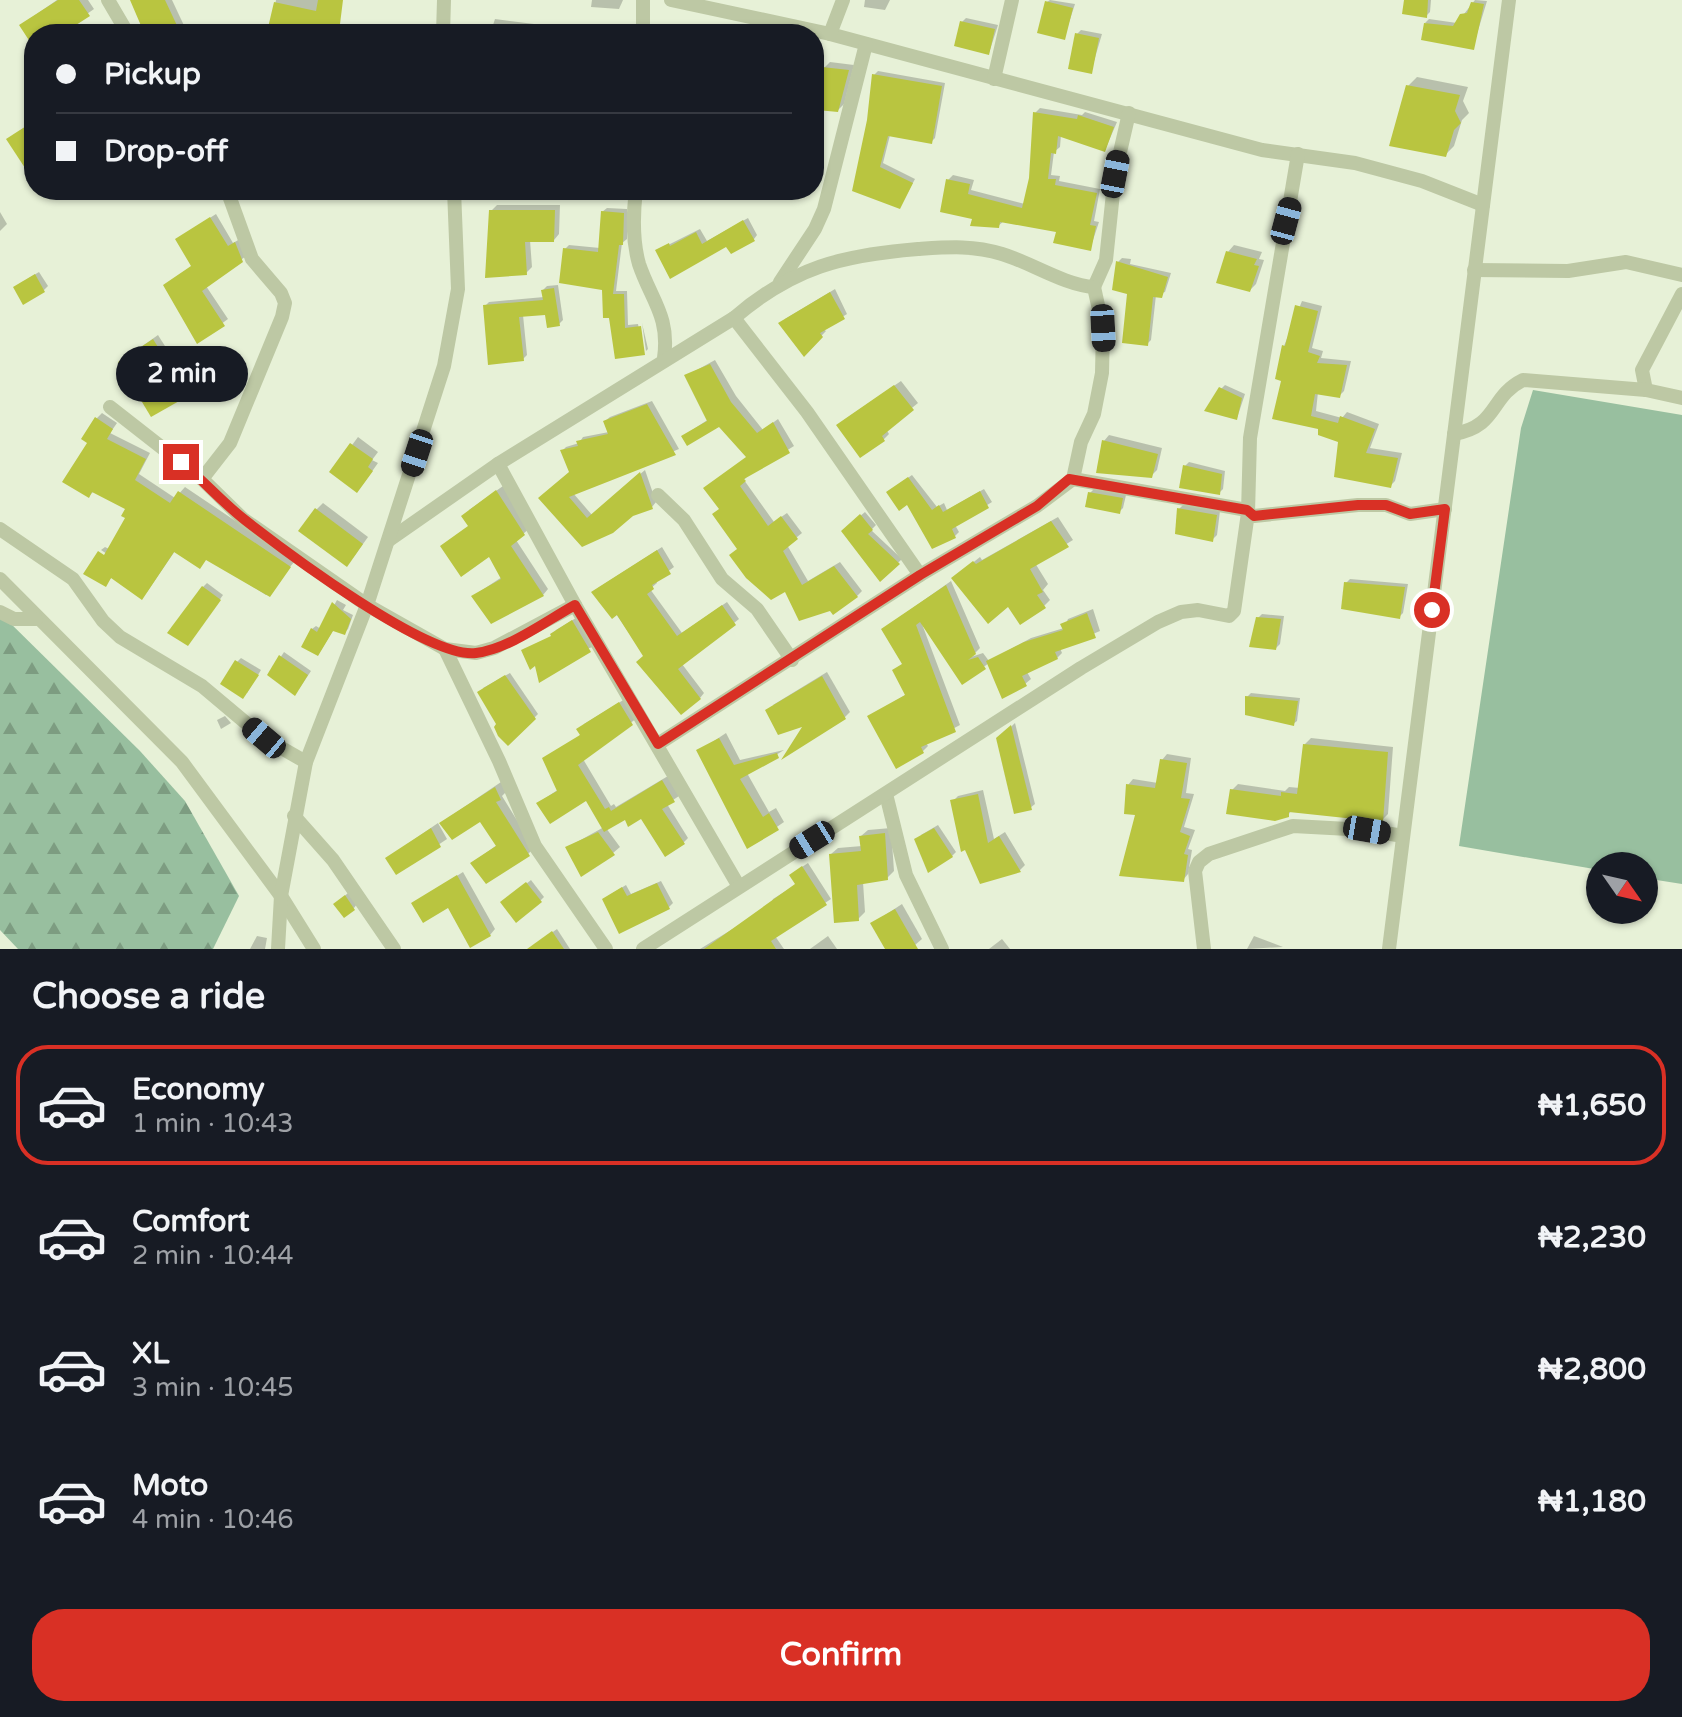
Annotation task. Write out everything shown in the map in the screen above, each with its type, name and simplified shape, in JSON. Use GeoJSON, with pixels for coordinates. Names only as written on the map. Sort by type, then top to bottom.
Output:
{"type":"FeatureCollection","features":[{"type":"Feature","properties":{"kind":"street"},"geometry":{"type":"LineString","coordinates":[[108,0],[122,24]]}},
{"type":"Feature","properties":{"kind":"street"},"geometry":{"type":"LineString","coordinates":[[443,24],[444,0]]}},
{"type":"Feature","properties":{"kind":"street"},"geometry":{"type":"LineString","coordinates":[[643,0],[643,24]]}},
{"type":"Feature","properties":{"kind":"street"},"geometry":{"type":"LineString","coordinates":[[671,0],[783,24]]}},
{"type":"Feature","properties":{"kind":"street"},"geometry":{"type":"LineString","coordinates":[[830,34],[843,0]]}},
{"type":"Feature","properties":{"kind":"street"},"geometry":{"type":"LineString","coordinates":[[994,79],[1012,0]]}},
{"type":"Feature","properties":{"kind":"street"},"geometry":{"type":"LineString","coordinates":[[1389,949],[1509,0]]}},
{"type":"Feature","properties":{"kind":"street"},"geometry":{"type":"LineString","coordinates":[[824,33],[1262,150],[1355,163],[1422,181],[1483,205]]}},
{"type":"Feature","properties":{"kind":"street"},"geometry":{"type":"LineString","coordinates":[[778,284],[801,252],[824,209],[866,44]]}},
{"type":"Feature","properties":{"kind":"street"},"geometry":{"type":"LineString","coordinates":[[658,744],[920,575],[1037,506],[1073,479],[1102,373],[1103,328],[1094,287],[1106,260],[1115,174],[1129,113]]}},
{"type":"Feature","properties":{"kind":"street"},"geometry":{"type":"LineString","coordinates":[[643,949],[738,885],[1158,622],[1181,612],[1198,610],[1229,616],[1234,611],[1247,512],[1250,438],[1298,154]]}},
{"type":"Feature","properties":{"kind":"street"},"geometry":{"type":"LineString","coordinates":[[202,479],[230,443],[285,303],[281,293],[252,259],[231,200]]}},
{"type":"Feature","properties":{"kind":"street"},"geometry":{"type":"LineString","coordinates":[[278,949],[281,896],[306,762],[367,605],[444,366],[453,327],[459,251],[455,200]]}},
{"type":"Feature","properties":{"kind":"street"},"geometry":{"type":"LineString","coordinates":[[635,200],[635,247],[663,318],[667,336],[664,358]]}},
{"type":"Feature","properties":{"kind":"street"},"geometry":{"type":"LineString","coordinates":[[389,540],[498,464],[664,358],[734,318],[778,284],[826,263],[866,253],[966,245],[1003,254],[1094,287]]}},
{"type":"Feature","properties":{"kind":"street"},"geometry":{"type":"LineString","coordinates":[[1474,270],[1568,271],[1626,262],[1682,275]]}},
{"type":"Feature","properties":{"kind":"street"},"geometry":{"type":"LineString","coordinates":[[1646,390],[1642,370],[1682,294]]}},
{"type":"Feature","properties":{"kind":"street"},"geometry":{"type":"LineString","coordinates":[[734,318],[807,412],[920,575]]}},
{"type":"Feature","properties":{"kind":"street"},"geometry":{"type":"LineString","coordinates":[[1454,434],[1473,431],[1486,421],[1510,387],[1523,380],[1646,390],[1682,398]]}},
{"type":"Feature","properties":{"kind":"street"},"geometry":{"type":"LineString","coordinates":[[110,407],[202,479],[243,519],[367,605],[445,649],[476,653],[494,648],[575,605]]}},
{"type":"Feature","properties":{"kind":"street"},"geometry":{"type":"LineString","coordinates":[[498,464],[575,605],[738,885]]}},
{"type":"Feature","properties":{"kind":"street"},"geometry":{"type":"LineString","coordinates":[[1073,479],[1247,512],[1254,516],[1358,505],[1386,505],[1410,514],[1445,509]]}},
{"type":"Feature","properties":{"kind":"street"},"geometry":{"type":"LineString","coordinates":[[658,495],[684,520],[715,571],[757,609],[792,660]]}},
{"type":"Feature","properties":{"kind":"street"},"geometry":{"type":"LineString","coordinates":[[0,529],[73,579],[103,621],[120,637],[202,686],[264,738],[306,762]]}},
{"type":"Feature","properties":{"kind":"street"},"geometry":{"type":"LineString","coordinates":[[0,579],[36,619],[182,762],[281,896],[314,949]]}},
{"type":"Feature","properties":{"kind":"street"},"geometry":{"type":"LineString","coordinates":[[0,612],[14,619],[36,619]]}},
{"type":"Feature","properties":{"kind":"street"},"geometry":{"type":"LineString","coordinates":[[445,649],[499,761],[535,846],[606,949]]}},
{"type":"Feature","properties":{"kind":"street"},"geometry":{"type":"LineString","coordinates":[[886,794],[906,875],[942,949]]}},
{"type":"Feature","properties":{"kind":"street"},"geometry":{"type":"LineString","coordinates":[[294,816],[333,860],[394,949]]}},
{"type":"Feature","properties":{"kind":"street"},"geometry":{"type":"LineString","coordinates":[[1204,949],[1195,871],[1199,862],[1209,854],[1293,826],[1367,830],[1403,836]]}},
{"type":"Feature","properties":{"kind":"green space"},"geometry":{"type":"Polygon","coordinates":[[[1533,390],[1682,415],[1682,884],[1658,880],[1658,852],[1586,852],[1586,868],[1459,846],[1521,428],[1533,390]]]}},
{"type":"Feature","properties":{"kind":"green space"},"geometry":{"type":"Polygon","coordinates":[[[0,613],[140,751],[185,801],[239,896],[213,949],[18,949],[0,930],[0,613]]]}},
{"type":"Feature","properties":{"kind":"building"},"geometry":{"type":"Polygon","coordinates":[[[58,0],[79,0],[90,16],[78,24],[24,24],[24,33],[19,25],[58,0]]]}},
{"type":"Feature","properties":{"kind":"building"},"geometry":{"type":"Polygon","coordinates":[[[130,0],[165,0],[176,24],[140,24],[130,0]]]}},
{"type":"Feature","properties":{"kind":"building"},"geometry":{"type":"Polygon","coordinates":[[[318,0],[343,0],[340,24],[269,24],[274,2],[316,11],[318,0]]]}},
{"type":"Feature","properties":{"kind":"building"},"geometry":{"type":"Polygon","coordinates":[[[1404,0],[1428,0],[1427,18],[1402,14],[1404,0]]]}},
{"type":"Feature","properties":{"kind":"building"},"geometry":{"type":"Polygon","coordinates":[[[1045,1],[1073,8],[1065,40],[1037,33],[1045,1]]]}},
{"type":"Feature","properties":{"kind":"building"},"geometry":{"type":"Polygon","coordinates":[[[1471,2],[1484,4],[1474,50],[1421,40],[1424,23],[1453,26],[1460,14],[1467,13],[1471,2]]]}},
{"type":"Feature","properties":{"kind":"building"},"geometry":{"type":"Polygon","coordinates":[[[960,21],[995,29],[989,55],[954,46],[960,21]]]}},
{"type":"Feature","properties":{"kind":"building"},"geometry":{"type":"Polygon","coordinates":[[[1075,33],[1099,38],[1092,74],[1068,69],[1075,33]]]}},
{"type":"Feature","properties":{"kind":"building"},"geometry":{"type":"Polygon","coordinates":[[[824,67],[849,70],[838,112],[824,111],[824,67]]]}},
{"type":"Feature","properties":{"kind":"building"},"geometry":{"type":"Polygon","coordinates":[[[872,74],[942,86],[932,144],[888,136],[880,167],[913,183],[900,209],[852,191],[867,120],[872,74]]]}},
{"type":"Feature","properties":{"kind":"building"},"geometry":{"type":"Polygon","coordinates":[[[1406,85],[1460,95],[1455,111],[1461,123],[1454,130],[1446,157],[1389,146],[1406,85]]]}},
{"type":"Feature","properties":{"kind":"building"},"geometry":{"type":"Polygon","coordinates":[[[1033,112],[1077,119],[1078,115],[1114,127],[1105,152],[1058,136],[1056,154],[1051,153],[1048,179],[1056,179],[1055,185],[1097,193],[1090,225],[1096,226],[1091,251],[1053,243],[1056,232],[1000,222],[999,228],[970,226],[972,219],[940,212],[946,179],[970,184],[968,194],[1022,208],[1029,178],[1033,112]]]}},
{"type":"Feature","properties":{"kind":"building"},"geometry":{"type":"Polygon","coordinates":[[[24,127],[24,166],[6,139],[24,127]]]}},
{"type":"Feature","properties":{"kind":"building"},"geometry":{"type":"Polygon","coordinates":[[[489,210],[555,210],[554,242],[525,242],[527,275],[485,278],[489,210]]]}},
{"type":"Feature","properties":{"kind":"building"},"geometry":{"type":"Polygon","coordinates":[[[601,211],[624,213],[623,245],[619,245],[613,294],[624,294],[625,328],[641,326],[645,355],[615,359],[609,318],[603,318],[602,290],[559,283],[563,248],[598,252],[601,211]]]}},
{"type":"Feature","properties":{"kind":"building"},"geometry":{"type":"Polygon","coordinates":[[[210,217],[228,246],[235,242],[243,262],[202,291],[225,326],[197,344],[163,285],[191,266],[175,239],[210,217]]]}},
{"type":"Feature","properties":{"kind":"building"},"geometry":{"type":"Polygon","coordinates":[[[743,220],[755,241],[731,254],[726,247],[670,279],[655,250],[696,232],[702,244],[743,220]]]}},
{"type":"Feature","properties":{"kind":"building"},"geometry":{"type":"Polygon","coordinates":[[[1226,251],[1257,259],[1254,265],[1259,266],[1250,292],[1216,283],[1226,251]]]}},
{"type":"Feature","properties":{"kind":"building"},"geometry":{"type":"Polygon","coordinates":[[[1116,261],[1168,277],[1162,298],[1153,297],[1148,346],[1122,343],[1127,294],[1112,290],[1116,261]]]}},
{"type":"Feature","properties":{"kind":"building"},"geometry":{"type":"Polygon","coordinates":[[[35,274],[45,292],[23,305],[13,287],[35,274]]]}},
{"type":"Feature","properties":{"kind":"building"},"geometry":{"type":"Polygon","coordinates":[[[554,288],[560,326],[547,328],[545,315],[519,317],[524,361],[488,365],[483,305],[543,300],[541,290],[554,288]]]}},
{"type":"Feature","properties":{"kind":"building"},"geometry":{"type":"Polygon","coordinates":[[[830,292],[845,319],[820,333],[823,337],[804,357],[778,323],[830,292]]]}},
{"type":"Feature","properties":{"kind":"building"},"geometry":{"type":"Polygon","coordinates":[[[1295,305],[1318,311],[1308,352],[1320,356],[1317,363],[1347,365],[1340,398],[1315,394],[1311,416],[1338,423],[1340,416],[1375,429],[1366,453],[1398,458],[1391,488],[1334,477],[1338,442],[1318,435],[1318,429],[1272,419],[1281,381],[1275,379],[1295,305]]]}},
{"type":"Feature","properties":{"kind":"building"},"geometry":{"type":"Polygon","coordinates":[[[153,339],[188,396],[151,417],[118,362],[153,339]]]}},
{"type":"Feature","properties":{"kind":"building"},"geometry":{"type":"Polygon","coordinates":[[[710,364],[731,402],[757,433],[773,422],[790,453],[744,479],[746,481],[740,486],[768,526],[781,516],[798,539],[783,551],[802,585],[834,566],[858,597],[833,615],[830,611],[799,621],[785,592],[771,600],[746,578],[729,555],[737,549],[712,514],[719,509],[703,488],[746,457],[719,427],[687,446],[681,436],[707,421],[684,375],[710,364]]]}},
{"type":"Feature","properties":{"kind":"building"},"geometry":{"type":"Polygon","coordinates":[[[894,385],[914,410],[882,436],[885,441],[860,458],[836,425],[894,385]]]}},
{"type":"Feature","properties":{"kind":"building"},"geometry":{"type":"Polygon","coordinates":[[[1219,387],[1242,398],[1237,420],[1204,411],[1219,387]]]}},
{"type":"Feature","properties":{"kind":"building"},"geometry":{"type":"Polygon","coordinates":[[[647,404],[676,455],[569,497],[587,518],[640,472],[653,509],[633,516],[613,533],[582,547],[538,498],[569,472],[560,450],[578,446],[576,441],[608,434],[603,421],[647,404]]]}},
{"type":"Feature","properties":{"kind":"building"},"geometry":{"type":"Polygon","coordinates":[[[95,417],[113,429],[107,439],[146,459],[135,480],[170,503],[178,491],[291,567],[270,597],[206,560],[200,569],[174,552],[142,600],[111,578],[106,587],[83,574],[98,551],[104,555],[125,518],[121,516],[125,509],[92,492],[89,498],[62,482],[87,443],[81,439],[95,417]]]}},
{"type":"Feature","properties":{"kind":"building"},"geometry":{"type":"Polygon","coordinates":[[[1102,440],[1158,454],[1152,478],[1096,473],[1102,440]]]}},
{"type":"Feature","properties":{"kind":"building"},"geometry":{"type":"Polygon","coordinates":[[[350,443],[373,459],[368,467],[373,471],[357,493],[329,472],[350,443]]]}},
{"type":"Feature","properties":{"kind":"building"},"geometry":{"type":"Polygon","coordinates":[[[1183,465],[1222,474],[1220,495],[1179,488],[1183,465]]]}},
{"type":"Feature","properties":{"kind":"building"},"geometry":{"type":"Polygon","coordinates":[[[908,477],[932,510],[939,505],[943,512],[980,491],[989,508],[952,529],[956,538],[932,549],[907,505],[899,511],[886,492],[908,477]]]}},
{"type":"Feature","properties":{"kind":"building"},"geometry":{"type":"Polygon","coordinates":[[[496,490],[525,535],[511,546],[544,596],[491,624],[471,596],[501,579],[489,557],[461,577],[440,546],[468,526],[461,516],[496,490]]]}},
{"type":"Feature","properties":{"kind":"building"},"geometry":{"type":"Polygon","coordinates":[[[1088,492],[1123,498],[1120,514],[1085,507],[1088,492]]]}},
{"type":"Feature","properties":{"kind":"building"},"geometry":{"type":"Polygon","coordinates":[[[315,508],[363,544],[347,567],[298,531],[315,508]]]}},
{"type":"Feature","properties":{"kind":"building"},"geometry":{"type":"Polygon","coordinates":[[[1177,508],[1217,515],[1213,542],[1175,534],[1177,508]]]}},
{"type":"Feature","properties":{"kind":"building"},"geometry":{"type":"Polygon","coordinates":[[[860,514],[873,530],[868,534],[900,564],[880,582],[841,531],[860,514]]]}},
{"type":"Feature","properties":{"kind":"building"},"geometry":{"type":"Polygon","coordinates":[[[1051,521],[1069,547],[1030,569],[1043,592],[1037,595],[1046,608],[1020,625],[1008,607],[988,624],[951,578],[973,561],[976,564],[1051,521]]]}},
{"type":"Feature","properties":{"kind":"building"},"geometry":{"type":"Polygon","coordinates":[[[657,550],[671,574],[652,585],[654,589],[647,594],[677,636],[722,605],[736,625],[678,669],[701,699],[681,715],[636,662],[643,656],[617,615],[612,619],[591,592],[657,550]]]}},
{"type":"Feature","properties":{"kind":"building"},"geometry":{"type":"Polygon","coordinates":[[[1344,582],[1405,587],[1400,619],[1341,609],[1344,582]]]}},
{"type":"Feature","properties":{"kind":"building"},"geometry":{"type":"Polygon","coordinates":[[[946,585],[976,654],[968,660],[978,657],[986,669],[962,685],[920,622],[916,625],[956,732],[921,747],[924,753],[896,769],[867,716],[905,695],[892,670],[902,664],[881,629],[946,585]]]}},
{"type":"Feature","properties":{"kind":"building"},"geometry":{"type":"Polygon","coordinates":[[[202,586],[221,600],[188,646],[167,633],[202,586]]]}},
{"type":"Feature","properties":{"kind":"building"},"geometry":{"type":"Polygon","coordinates":[[[332,602],[351,619],[345,635],[333,631],[318,656],[301,647],[311,628],[317,632],[332,602]]]}},
{"type":"Feature","properties":{"kind":"building"},"geometry":{"type":"Polygon","coordinates":[[[1087,613],[1096,638],[1055,652],[1058,659],[1022,676],[1027,686],[1002,699],[986,661],[1024,642],[1063,630],[1060,624],[1087,613]]]}},
{"type":"Feature","properties":{"kind":"building"},"geometry":{"type":"Polygon","coordinates":[[[1256,617],[1281,619],[1276,650],[1249,647],[1256,617]]]}},
{"type":"Feature","properties":{"kind":"building"},"geometry":{"type":"Polygon","coordinates":[[[572,620],[591,652],[539,683],[535,666],[530,670],[521,650],[551,636],[572,620]]]}},
{"type":"Feature","properties":{"kind":"building"},"geometry":{"type":"Polygon","coordinates":[[[279,655],[308,675],[295,696],[267,675],[279,655]]]}},
{"type":"Feature","properties":{"kind":"building"},"geometry":{"type":"Polygon","coordinates":[[[235,660],[259,675],[243,699],[220,684],[235,660]]]}},
{"type":"Feature","properties":{"kind":"building"},"geometry":{"type":"Polygon","coordinates":[[[505,675],[536,719],[508,746],[498,736],[494,727],[496,724],[477,692],[505,675]]]}},
{"type":"Feature","properties":{"kind":"building"},"geometry":{"type":"Polygon","coordinates":[[[822,676],[846,719],[781,760],[802,727],[778,735],[765,710],[822,676]]]}},
{"type":"Feature","properties":{"kind":"building"},"geometry":{"type":"Polygon","coordinates":[[[1245,696],[1298,701],[1294,726],[1245,715],[1245,696]]]}},
{"type":"Feature","properties":{"kind":"building"},"geometry":{"type":"Polygon","coordinates":[[[619,702],[633,725],[578,765],[605,809],[609,807],[611,811],[662,780],[675,802],[662,809],[685,844],[665,857],[641,819],[628,827],[625,820],[604,832],[586,801],[550,824],[536,803],[557,791],[542,758],[580,735],[576,729],[619,702]]]}},
{"type":"Feature","properties":{"kind":"building"},"geometry":{"type":"Polygon","coordinates":[[[1011,725],[1032,810],[1014,814],[996,738],[1011,725]]]}},
{"type":"Feature","properties":{"kind":"building"},"geometry":{"type":"Polygon","coordinates":[[[719,738],[734,765],[777,753],[779,758],[740,779],[763,817],[769,813],[779,830],[747,849],[696,750],[719,738]]]}},
{"type":"Feature","properties":{"kind":"building"},"geometry":{"type":"Polygon","coordinates":[[[1303,744],[1388,752],[1383,822],[1289,812],[1289,817],[1275,821],[1226,814],[1230,789],[1281,796],[1281,792],[1297,794],[1303,744]]]}},
{"type":"Feature","properties":{"kind":"building"},"geometry":{"type":"Polygon","coordinates":[[[1160,759],[1187,763],[1181,798],[1190,799],[1180,832],[1190,836],[1184,854],[1188,855],[1184,882],[1119,876],[1135,815],[1124,814],[1126,784],[1155,788],[1160,759]]]}},
{"type":"Feature","properties":{"kind":"building"},"geometry":{"type":"Polygon","coordinates":[[[495,787],[501,800],[496,802],[530,856],[486,884],[470,863],[496,846],[480,822],[452,840],[439,823],[495,787]]]}},
{"type":"Feature","properties":{"kind":"building"},"geometry":{"type":"Polygon","coordinates":[[[978,794],[988,843],[999,836],[1021,872],[980,884],[965,850],[961,852],[950,800],[978,794]]]}},
{"type":"Feature","properties":{"kind":"building"},"geometry":{"type":"Polygon","coordinates":[[[431,828],[441,847],[396,875],[385,858],[431,828]]]}},
{"type":"Feature","properties":{"kind":"building"},"geometry":{"type":"Polygon","coordinates":[[[934,828],[953,857],[928,873],[914,839],[934,828]]]}},
{"type":"Feature","properties":{"kind":"building"},"geometry":{"type":"Polygon","coordinates":[[[598,832],[615,855],[581,877],[565,847],[598,832]]]}},
{"type":"Feature","properties":{"kind":"building"},"geometry":{"type":"Polygon","coordinates":[[[885,833],[888,880],[857,885],[859,921],[834,923],[829,854],[861,851],[859,836],[885,833]]]}},
{"type":"Feature","properties":{"kind":"building"},"geometry":{"type":"Polygon","coordinates":[[[802,866],[827,905],[771,941],[776,949],[704,949],[795,884],[789,875],[802,866]]]}},
{"type":"Feature","properties":{"kind":"building"},"geometry":{"type":"Polygon","coordinates":[[[457,875],[491,936],[470,948],[448,908],[423,923],[411,903],[457,875]]]}},
{"type":"Feature","properties":{"kind":"building"},"geometry":{"type":"Polygon","coordinates":[[[526,882],[542,902],[516,923],[500,902],[526,882]]]}},
{"type":"Feature","properties":{"kind":"building"},"geometry":{"type":"Polygon","coordinates":[[[657,883],[670,909],[619,934],[602,899],[622,887],[627,896],[657,883]]]}},
{"type":"Feature","properties":{"kind":"building"},"geometry":{"type":"Polygon","coordinates":[[[345,895],[355,910],[344,918],[333,904],[345,895]]]}},
{"type":"Feature","properties":{"kind":"building"},"geometry":{"type":"Polygon","coordinates":[[[895,909],[918,949],[885,949],[870,923],[895,909]]]}},
{"type":"Feature","properties":{"kind":"building"},"geometry":{"type":"Polygon","coordinates":[[[552,931],[564,949],[527,949],[552,931]]]}},
{"type":"Feature","properties":{"kind":"route"},"geometry":{"type":"LineString","coordinates":[[181,462],[243,519],[367,605],[445,649],[476,653],[494,648],[575,605],[658,744],[920,575],[1037,506],[1062,489],[1069,479],[1247,510],[1254,516],[1358,505],[1386,505],[1410,514],[1445,509],[1432,610]]}}]}
